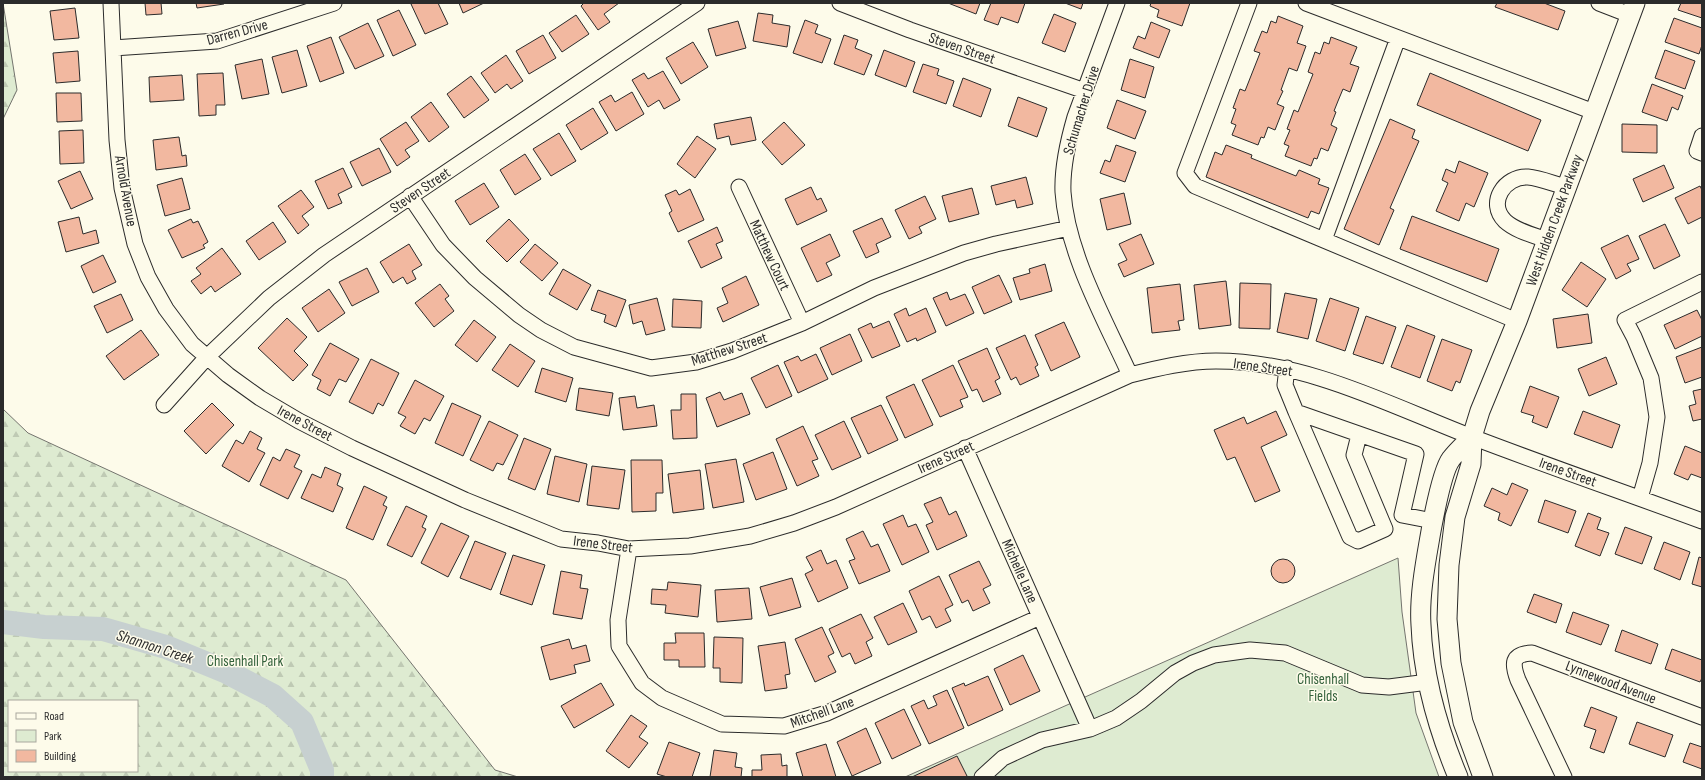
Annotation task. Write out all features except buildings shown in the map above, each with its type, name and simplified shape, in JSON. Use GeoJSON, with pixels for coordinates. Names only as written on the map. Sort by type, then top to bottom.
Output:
{"type":"FeatureCollection","features":[{"type":"Feature","properties":{"kind":"main road","name":"West Hidden Creek Parkway"},"geometry":{"type":"LineString","coordinates":[[1483,777],[1463,722],[1451,663],[1447,619],[1450,558],[1456,517],[1471,464],[1472,437],[1480,411],[1517,321],[1632,9]]}},
{"type":"Feature","properties":{"kind":"main road","name":"West Hidden Creek Parkway"},"geometry":{"type":"LineString","coordinates":[[1458,777],[1440,728],[1428,682],[1421,624],[1424,575],[1441,484],[1450,460],[1472,437]]}},
{"type":"Feature","properties":{"kind":"street","name":"Arnold Avenue"},"geometry":{"type":"LineString","coordinates":[[110,3],[117,140],[122,188],[135,244],[148,277],[166,309],[192,344],[207,357]]}},
{"type":"Feature","properties":{"kind":"street","name":"Darren Drive"},"geometry":{"type":"LineString","coordinates":[[113,48],[218,41],[334,3]]}},
{"type":"Feature","properties":{"kind":"street","name":"Steven Street"},"geometry":{"type":"LineString","coordinates":[[164,404],[207,357],[269,298],[324,255],[698,3]]}},
{"type":"Feature","properties":{"kind":"street","name":"Steven Street"},"geometry":{"type":"LineString","coordinates":[[840,3],[910,30],[1085,91]]}},
{"type":"Feature","properties":{"kind":"street","name":"Schumacher Drive"},"geometry":{"type":"LineString","coordinates":[[1117,3],[1070,136],[1064,166],[1063,193],[1069,228],[1076,254],[1130,375]]}},
{"type":"Feature","properties":{"kind":"street"},"geometry":{"type":"LineString","coordinates":[[1249,3],[1185,173],[1195,186],[1517,321]]}},
{"type":"Feature","properties":{"kind":"street"},"geometry":{"type":"LineString","coordinates":[[1306,3],[1594,112]]}},
{"type":"Feature","properties":{"kind":"street"},"geometry":{"type":"LineString","coordinates":[[1599,3],[1632,9]]}},
{"type":"Feature","properties":{"kind":"street"},"geometry":{"type":"LineString","coordinates":[[1324,240],[1398,38]]}},
{"type":"Feature","properties":{"kind":"street"},"geometry":{"type":"LineString","coordinates":[[1702,136],[1697,151],[1702,153]]}},
{"type":"Feature","properties":{"kind":"street"},"geometry":{"type":"LineString","coordinates":[[1547,240],[1513,227],[1504,220],[1498,210],[1498,200],[1501,191],[1506,183],[1516,178],[1528,177],[1566,187]]}},
{"type":"Feature","properties":{"kind":"street","name":"Matthew Court"},"geometry":{"type":"LineString","coordinates":[[739,187],[802,323]]}},
{"type":"Feature","properties":{"kind":"street","name":"Matthew Street"},"geometry":{"type":"LineString","coordinates":[[410,196],[443,245],[475,278],[519,315],[541,330],[574,348],[651,368],[696,362],[732,351],[802,323],[874,288],[957,255],[996,244],[1069,228]]}},
{"type":"Feature","properties":{"kind":"street"},"geometry":{"type":"LineString","coordinates":[[1640,498],[1650,463],[1658,417],[1651,378],[1634,337],[1625,320],[1702,282]]}},
{"type":"Feature","properties":{"kind":"street","name":"Irene Street"},"geometry":{"type":"LineString","coordinates":[[207,357],[228,375],[260,398],[299,421],[465,500],[561,539],[598,543],[628,549],[690,546],[750,536],[794,523],[836,506],[1130,375],[1177,364],[1215,361],[1240,362],[1287,368],[1320,377],[1472,437],[1702,521]]}},
{"type":"Feature","properties":{"kind":"street"},"geometry":{"type":"LineString","coordinates":[[1287,368],[1285,385],[1296,412],[1350,537],[1358,541],[1397,522],[1402,515],[1416,454],[1296,412]]}},
{"type":"Feature","properties":{"kind":"street"},"geometry":{"type":"LineString","coordinates":[[1359,435],[1354,455],[1385,529]]}},
{"type":"Feature","properties":{"kind":"street","name":"Michelle Lane"},"geometry":{"type":"LineString","coordinates":[[965,448],[1090,729]]}},
{"type":"Feature","properties":{"kind":"street"},"geometry":{"type":"LineString","coordinates":[[1402,515],[1433,521]]}},
{"type":"Feature","properties":{"kind":"street","name":"Mitchell Lane"},"geometry":{"type":"LineString","coordinates":[[628,549],[618,620],[619,646],[642,683],[662,698],[722,724],[784,726],[827,713],[1040,617]]}},
{"type":"Feature","properties":{"kind":"street"},"geometry":{"type":"LineString","coordinates":[[982,777],[1003,758],[1042,740],[1090,729],[1116,718],[1142,700],[1166,679],[1193,663],[1214,655],[1250,650],[1285,653],[1362,684],[1389,687],[1428,682]]}},
{"type":"Feature","properties":{"kind":"street","name":"Lynnewood Avenue"},"geometry":{"type":"LineString","coordinates":[[1564,777],[1518,680],[1514,665],[1515,660],[1524,653],[1532,653],[1702,717]]}},
{"type":"Feature","properties":{"kind":"green space"},"geometry":{"type":"Polygon","coordinates":[[[3,3],[17,90],[3,119],[3,3]]]}},
{"type":"Feature","properties":{"kind":"green space","name":"Chisenhall Park"},"geometry":{"type":"Polygon","coordinates":[[[3,409],[28,433],[346,580],[495,770],[518,777],[3,777],[3,409]]]}},
{"type":"Feature","properties":{"kind":"green space","name":"Chisenhall Fields"},"geometry":{"type":"Polygon","coordinates":[[[1398,558],[1402,612],[1416,713],[1439,777],[905,777],[1398,558]]]}},
{"type":"Feature","properties":{"kind":"waterway","name":"Shannon Creek"},"geometry":{"type":"LineString","coordinates":[[3,622],[44,627],[103,629],[166,647],[227,672],[273,696],[302,722],[322,770],[322,777]]}}]}
